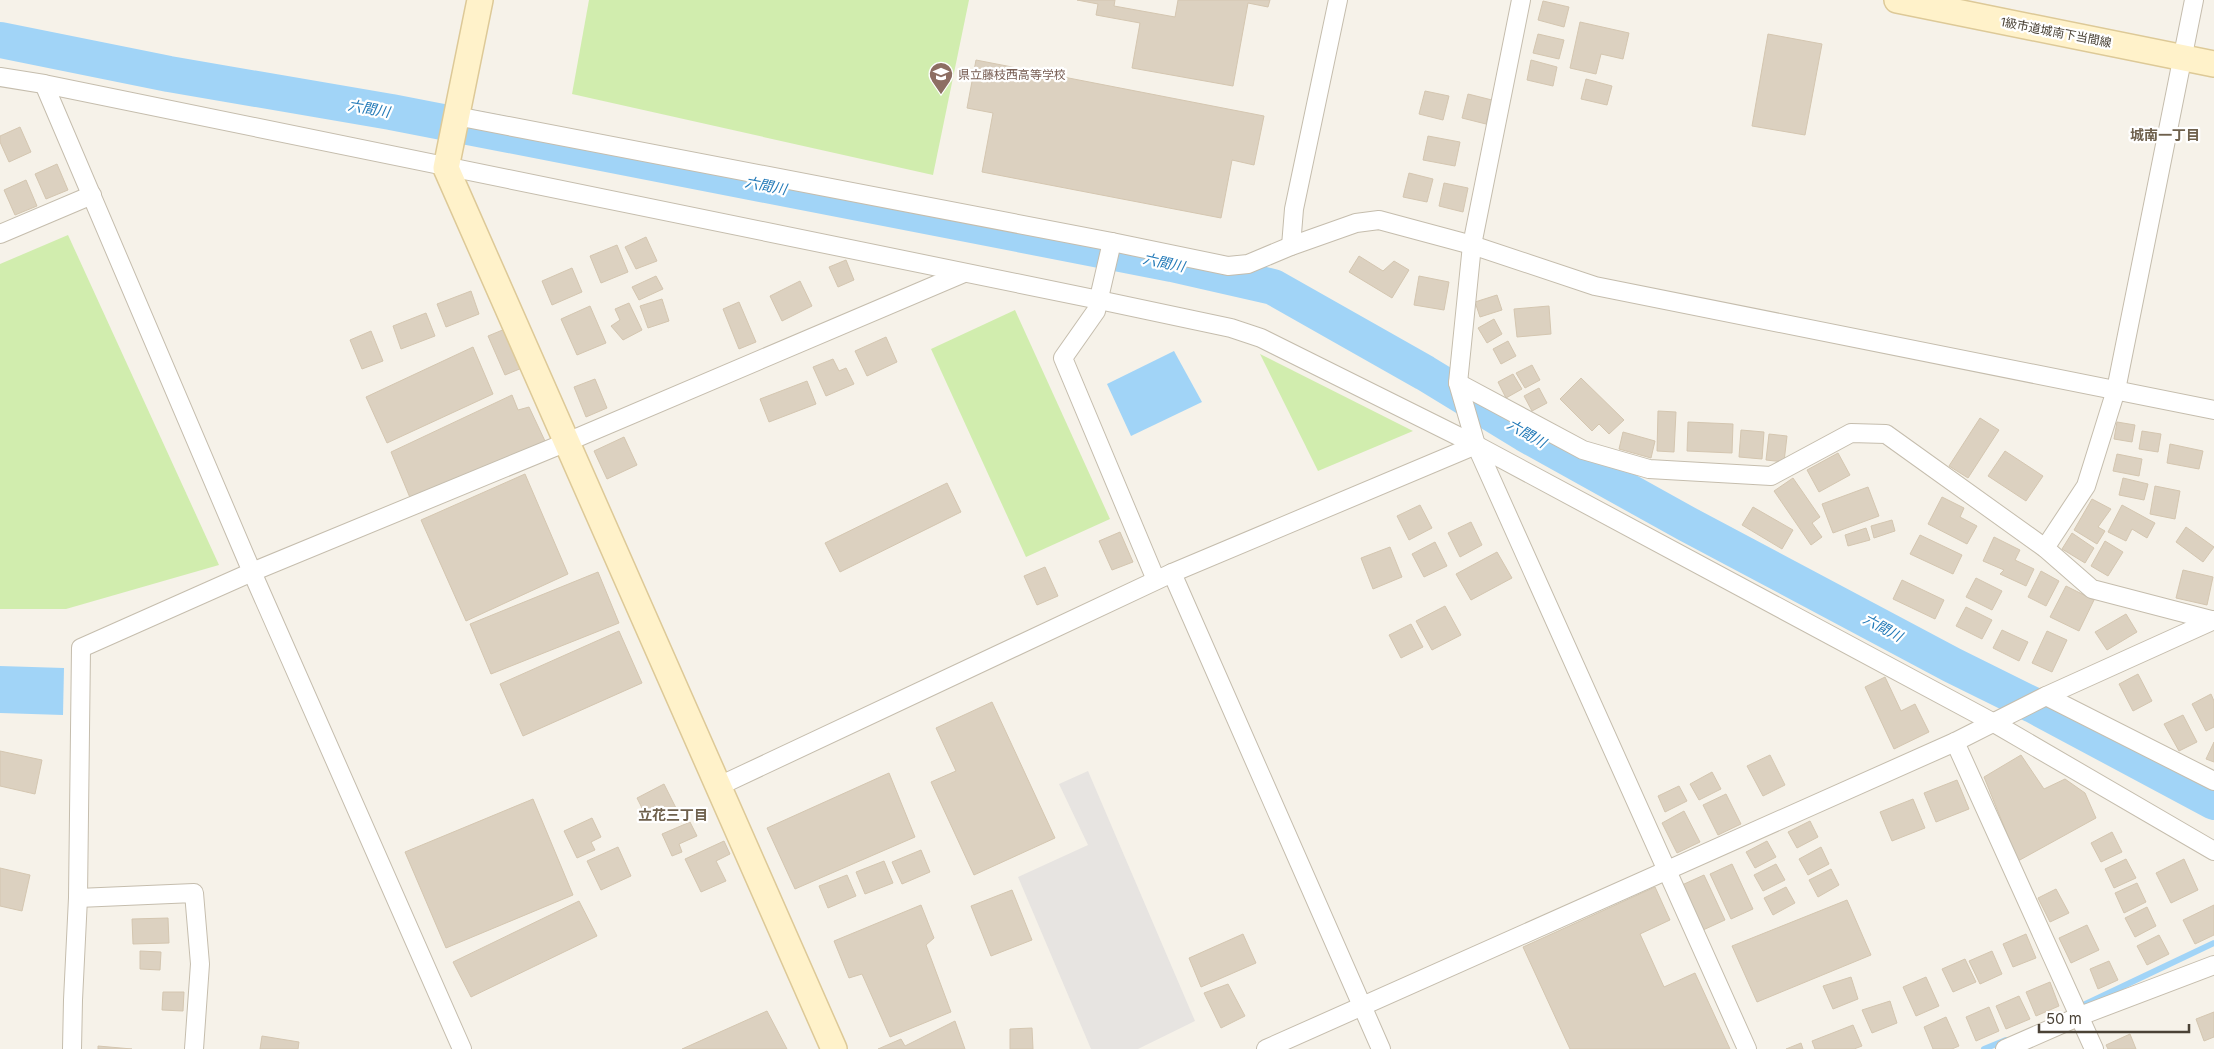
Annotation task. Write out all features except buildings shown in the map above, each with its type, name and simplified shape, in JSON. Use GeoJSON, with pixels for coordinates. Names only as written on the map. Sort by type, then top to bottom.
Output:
{"type":"FeatureCollection","features":[{"type":"Feature","properties":{"kind":"street"},"geometry":{"type":"LineString","coordinates":[[480,0],[447,163],[567,442],[834,1049]]}},
{"type":"Feature","properties":{"kind":"street"},"geometry":{"type":"LineString","coordinates":[[1291,246],[1294,209],[1338,0]]}},
{"type":"Feature","properties":{"kind":"street"},"geometry":{"type":"LineString","coordinates":[[1521,0],[1472,245],[1458,383],[1476,445],[1747,1049]]}},
{"type":"Feature","properties":{"kind":"street","name":"1級市道城南下当間線"},"geometry":{"type":"LineString","coordinates":[[1897,0],[2214,64]]}},
{"type":"Feature","properties":{"kind":"street"},"geometry":{"type":"LineString","coordinates":[[2045,548],[2086,486],[2116,390],[2194,0]]}},
{"type":"Feature","properties":{"kind":"street"},"geometry":{"type":"LineString","coordinates":[[0,77],[447,163],[1231,328],[1261,338],[1476,445],[1994,723],[2214,851]]}},
{"type":"Feature","properties":{"kind":"street"},"geometry":{"type":"LineString","coordinates":[[44,84],[252,572],[462,1049]]}},
{"type":"Feature","properties":{"kind":"street"},"geometry":{"type":"LineString","coordinates":[[456,116],[1228,266],[1248,264],[1291,246],[1356,223],[1378,220],[1472,245],[1596,286],[2214,410]]}},
{"type":"Feature","properties":{"kind":"street"},"geometry":{"type":"LineString","coordinates":[[0,234],[92,195]]}},
{"type":"Feature","properties":{"kind":"street"},"geometry":{"type":"LineString","coordinates":[[1112,242],[1096,311],[1063,358],[1156,580]]}},
{"type":"Feature","properties":{"kind":"street"},"geometry":{"type":"LineString","coordinates":[[72,1049],[78,898],[81,648],[252,572],[567,442],[964,273]]}},
{"type":"Feature","properties":{"kind":"street"},"geometry":{"type":"LineString","coordinates":[[1458,383],[1583,450],[1649,469],[1771,476],[1850,433],[1886,434],[2045,548],[2092,588],[2213,620]]}},
{"type":"Feature","properties":{"kind":"street"},"geometry":{"type":"LineString","coordinates":[[719,786],[1156,580],[1476,445]]}},
{"type":"Feature","properties":{"kind":"street"},"geometry":{"type":"LineString","coordinates":[[1172,573],[1381,1049]]}},
{"type":"Feature","properties":{"kind":"street"},"geometry":{"type":"LineString","coordinates":[[1266,1049],[1954,742],[2046,696],[2213,620]]}},
{"type":"Feature","properties":{"kind":"street"},"geometry":{"type":"LineString","coordinates":[[2046,696],[2214,780]]}},
{"type":"Feature","properties":{"kind":"street"},"geometry":{"type":"LineString","coordinates":[[1954,742],[2094,1049]]}},
{"type":"Feature","properties":{"kind":"street"},"geometry":{"type":"LineString","coordinates":[[78,898],[194,893],[200,964],[194,1049]]}},
{"type":"Feature","properties":{"kind":"street"},"geometry":{"type":"LineString","coordinates":[[2005,1049],[2080,1016],[2214,965]]}},
{"type":"Feature","properties":{"kind":"green space"},"geometry":{"type":"Polygon","coordinates":[[[589,0],[969,0],[933,175],[572,94],[589,0]]]}},
{"type":"Feature","properties":{"kind":"green space"},"geometry":{"type":"Polygon","coordinates":[[[68,235],[219,565],[66,609],[0,609],[0,264],[68,235]]]}},
{"type":"Feature","properties":{"kind":"green space"},"geometry":{"type":"Polygon","coordinates":[[[1015,310],[1110,519],[1026,557],[931,349],[1015,310]]]}},
{"type":"Feature","properties":{"kind":"green space"},"geometry":{"type":"Polygon","coordinates":[[[1260,354],[1413,431],[1318,471],[1260,354]]]}},
{"type":"Feature","properties":{"kind":"shaded area"},"geometry":{"type":"Polygon","coordinates":[[[1088,771],[1195,1021],[1138,1049],[1091,1049],[1018,877],[1088,845],[1059,784],[1088,771]]]}},
{"type":"Feature","properties":{"kind":"water"},"geometry":{"type":"Polygon","coordinates":[[[1174,351],[1202,402],[1131,436],[1107,384],[1174,351]]]}},
{"type":"Feature","properties":{"kind":"water"},"geometry":{"type":"Polygon","coordinates":[[[0,666],[64,668],[63,715],[0,713],[0,666]]]}},
{"type":"Feature","properties":{"kind":"waterway","name":"六間川"},"geometry":{"type":"LineString","coordinates":[[0,40],[169,74],[391,112],[1172,264],[1273,287],[1425,373],[1525,434],[1687,524],[2214,802]]}},
{"type":"Feature","properties":{"kind":"waterway"},"geometry":{"type":"LineString","coordinates":[[2077,1008],[2214,943]]}},
{"type":"Feature","properties":{"kind":"waterway"},"geometry":{"type":"LineString","coordinates":[[1984,1049],[2006,1040]]}},
{"type":"Feature","properties":{"kind":"place","name":"県立藤枝西高等学校"},"geometry":{"type":"Point","coordinates":[941,95]}},
{"type":"Feature","properties":{"kind":"district","name":"城南一丁目"},"geometry":{"type":"Point","coordinates":[2165,134]}},
{"type":"Feature","properties":{"kind":"district","name":"立花三丁目"},"geometry":{"type":"Point","coordinates":[673,814]}}]}
